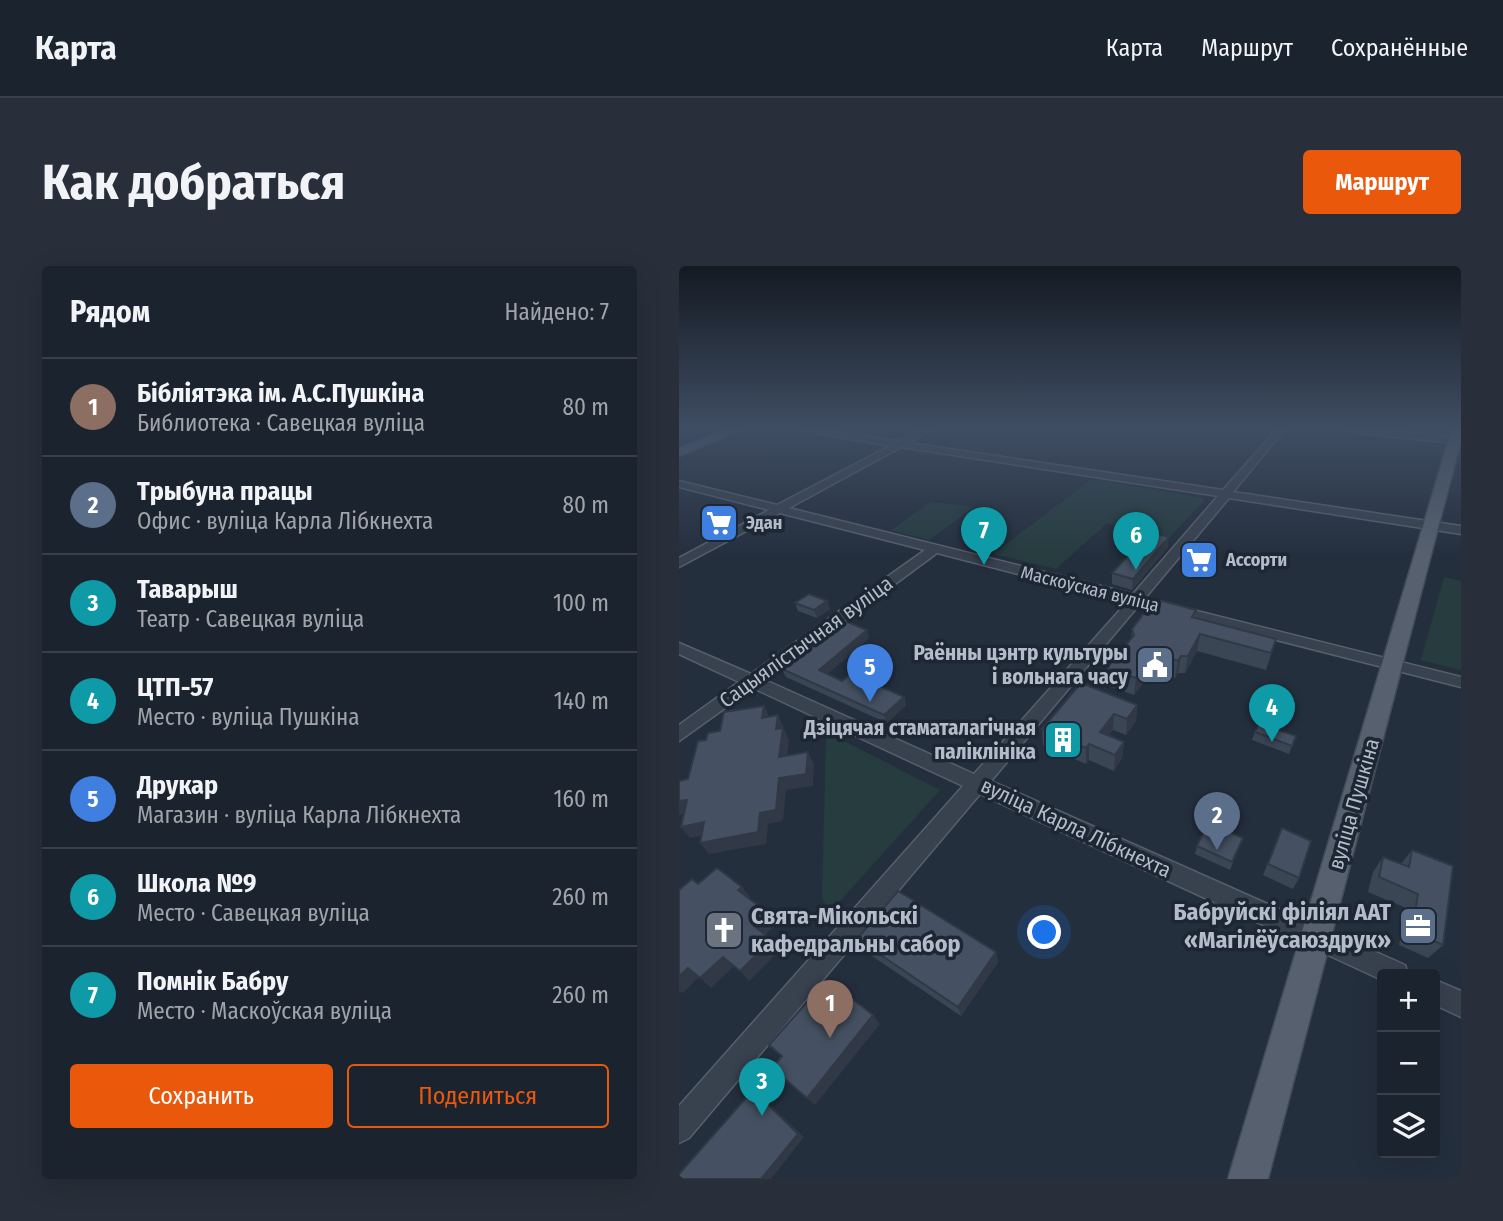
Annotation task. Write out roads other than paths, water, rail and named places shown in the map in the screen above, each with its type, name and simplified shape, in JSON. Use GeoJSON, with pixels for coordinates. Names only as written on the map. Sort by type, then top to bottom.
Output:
{"type":"FeatureCollection","features":[{"type":"Feature","properties":{"kind":"main road","name":"вуліца Пушкіна"},"geometry":{"type":"LineString","coordinates":[[1248,1179],[1448,472]]}},
{"type":"Feature","properties":{"kind":"street"},"geometry":{"type":"LineString","coordinates":[[679,563],[848,472]]}},
{"type":"Feature","properties":{"kind":"street"},"geometry":{"type":"LineString","coordinates":[[1077,472],[1461,530]]}},
{"type":"Feature","properties":{"kind":"street"},"geometry":{"type":"LineString","coordinates":[[679,1128],[1245,472]]}},
{"type":"Feature","properties":{"kind":"street","name":"Маскоўская вуліца"},"geometry":{"type":"LineString","coordinates":[[679,484],[1461,682]]}},
{"type":"Feature","properties":{"kind":"street","name":"Сацыялістычная вуліца"},"geometry":{"type":"LineString","coordinates":[[679,734],[933,550]]}},
{"type":"Feature","properties":{"kind":"street","name":"вуліца Карла Лібкнехта"},"geometry":{"type":"LineString","coordinates":[[679,648],[1385,969]]}},
{"type":"Feature","properties":{"kind":"street"},"geometry":{"type":"LineString","coordinates":[[1440,994],[1461,1004]]}},
{"type":"Feature","properties":{"kind":"place","name":"Эдан"},"geometry":{"type":"Point","coordinates":[719,523]}},
{"type":"Feature","properties":{"kind":"place","name":"Ассорти"},"geometry":{"type":"Point","coordinates":[1199,560]}},
{"type":"Feature","properties":{"kind":"place","name":"Помнік Бабру"},"geometry":{"type":"Point","coordinates":[984,565]}},
{"type":"Feature","properties":{"kind":"place","name":"Школа №9"},"geometry":{"type":"Point","coordinates":[1136,570]}},
{"type":"Feature","properties":{"kind":"place","name":"Раённы цэнтр культуры і вольнага часу"},"geometry":{"type":"Point","coordinates":[1155,665]}},
{"type":"Feature","properties":{"kind":"place","name":"Друкар"},"geometry":{"type":"Point","coordinates":[870,702]}},
{"type":"Feature","properties":{"kind":"place","name":"Дзіцячая стаматалагічная паліклініка"},"geometry":{"type":"Point","coordinates":[1063,740]}},
{"type":"Feature","properties":{"kind":"place","name":"ЦТП-57"},"geometry":{"type":"Point","coordinates":[1272,742]}},
{"type":"Feature","properties":{"kind":"place","name":"Трыбуна працы"},"geometry":{"type":"Point","coordinates":[1217,850]}},
{"type":"Feature","properties":{"kind":"place","name":"Бабруйскі філіял ААТ «Магілёўсаюздрук»"},"geometry":{"type":"Point","coordinates":[1418,926]}},
{"type":"Feature","properties":{"kind":"place","name":"Свята-Мікольскі кафедральны сабор"},"geometry":{"type":"Point","coordinates":[724,930]}},
{"type":"Feature","properties":{"kind":"place","name":"Бібліятэка ім. А.С.Пушкіна"},"geometry":{"type":"Point","coordinates":[830,1038]}},
{"type":"Feature","properties":{"kind":"place","name":"Таварыш"},"geometry":{"type":"Point","coordinates":[762,1116]}}]}
